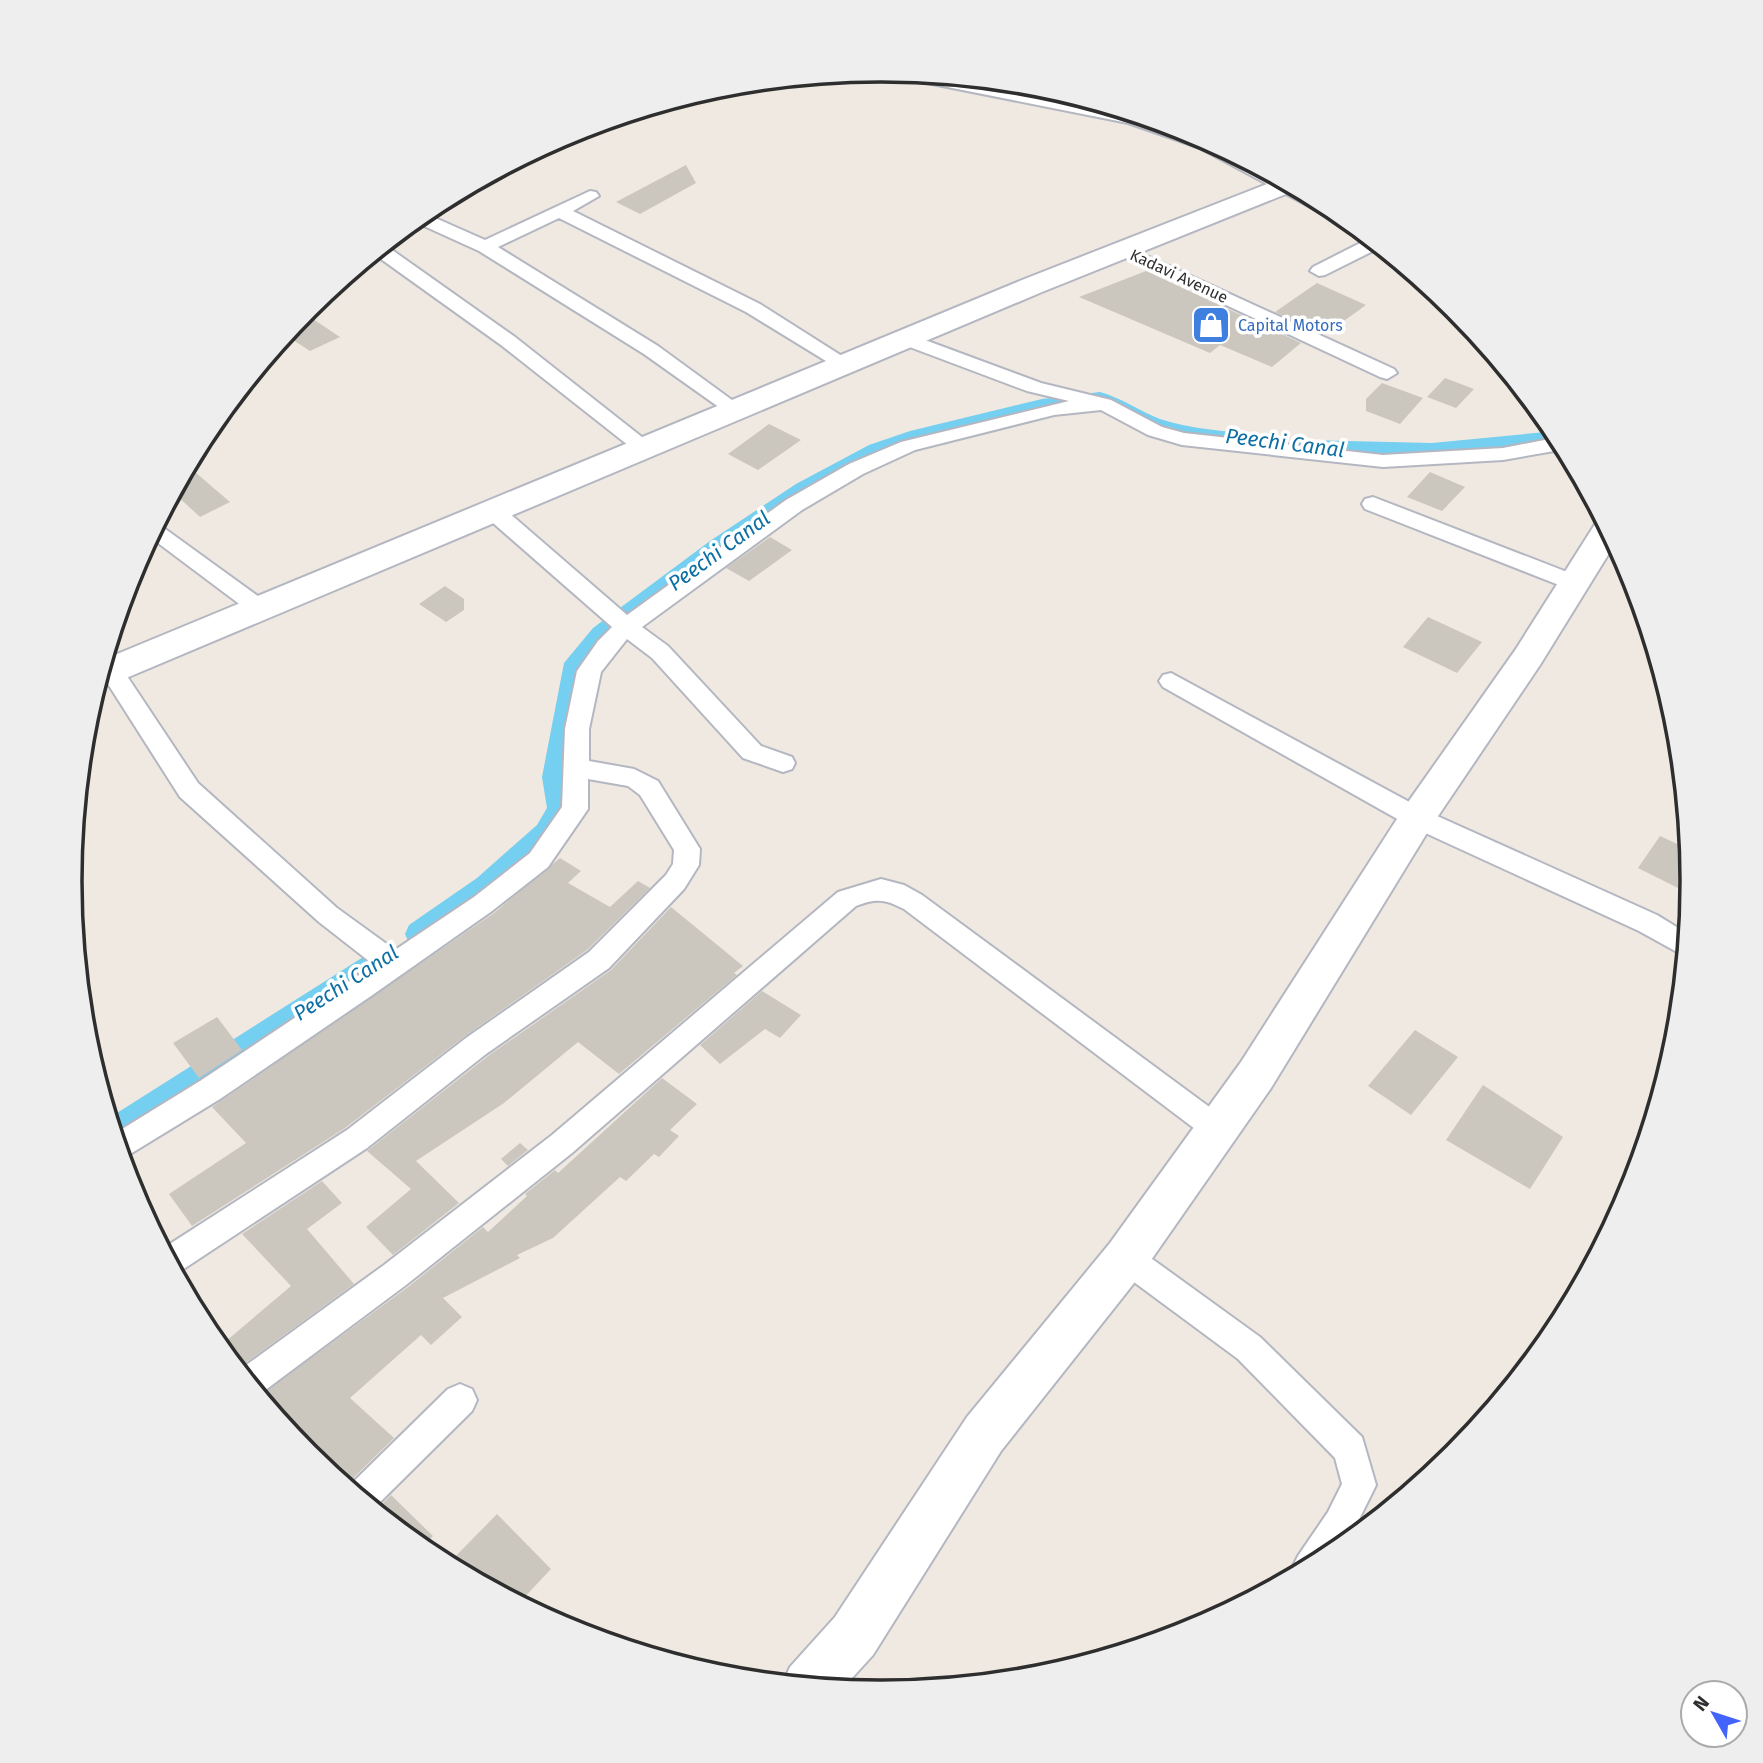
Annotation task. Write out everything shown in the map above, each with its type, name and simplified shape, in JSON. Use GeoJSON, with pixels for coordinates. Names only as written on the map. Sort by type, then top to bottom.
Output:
{"type":"FeatureCollection","features":[{"type":"Feature","properties":{"kind":"street"},"geometry":{"type":"LineString","coordinates":[[110,671],[258,607],[1279,188]]}},
{"type":"Feature","properties":{"kind":"street"},"geometry":{"type":"LineString","coordinates":[[485,247],[590,196]]}},
{"type":"Feature","properties":{"kind":"street"},"geometry":{"type":"LineString","coordinates":[[559,211],[752,307],[846,365]]}},
{"type":"Feature","properties":{"kind":"street"},"geometry":{"type":"LineString","coordinates":[[430,222],[485,247],[651,350],[737,411]]}},
{"type":"Feature","properties":{"kind":"street"},"geometry":{"type":"LineString","coordinates":[[1319,271],[1368,247]]}},
{"type":"Feature","properties":{"kind":"street","name":"Kadavi Avenue"},"geometry":{"type":"LineString","coordinates":[[1123,250],[1387,373]]}},
{"type":"Feature","properties":{"kind":"street"},"geometry":{"type":"LineString","coordinates":[[386,254],[508,341],[645,449]]}},
{"type":"Feature","properties":{"kind":"street"},"geometry":{"type":"LineString","coordinates":[[906,340],[1034,387],[1104,404],[1155,430],[1182,439],[1383,461],[1503,454],[1551,445]]}},
{"type":"Feature","properties":{"kind":"street"},"geometry":{"type":"LineString","coordinates":[[126,1142],[210,1090],[394,965],[483,904],[540,860],[575,810],[577,729],[589,671],[606,647],[618,620],[794,505],[856,469],[908,446],[1054,409],[1104,404]]}},
{"type":"Feature","properties":{"kind":"street"},"geometry":{"type":"LineString","coordinates":[[1373,504],[1572,582]]}},
{"type":"Feature","properties":{"kind":"street"},"geometry":{"type":"LineString","coordinates":[[493,511],[618,620],[660,652],[752,752],[783,763]]}},
{"type":"Feature","properties":{"kind":"street"},"geometry":{"type":"LineString","coordinates":[[162,535],[258,607]]}},
{"type":"Feature","properties":{"kind":"street"},"geometry":{"type":"LineString","coordinates":[[816,1678],[854,1636],[984,1434],[1126,1258],[1256,1075],[1417,818],[1528,657],[1602,537]]}},
{"type":"Feature","properties":{"kind":"street"},"geometry":{"type":"LineString","coordinates":[[108,678],[189,790],[328,915],[394,965]]}},
{"type":"Feature","properties":{"kind":"street"},"geometry":{"type":"LineString","coordinates":[[1171,681],[1417,818],[1648,923],[1678,942]]}},
{"type":"Feature","properties":{"kind":"street"},"geometry":{"type":"LineString","coordinates":[[177,1257],[357,1139],[476,1046],[599,960],[675,882],[686,865],[687,849],[649,788],[634,778],[576,768]]}},
{"type":"Feature","properties":{"kind":"street"},"geometry":{"type":"LineString","coordinates":[[255,1378],[395,1275],[562,1144],[847,899],[870,888],[891,889],[913,902],[1217,1129]]}},
{"type":"Feature","properties":{"kind":"street"},"geometry":{"type":"LineString","coordinates":[[1126,1258],[1249,1348],[1350,1448],[1359,1485],[1346,1532]]}},
{"type":"Feature","properties":{"kind":"street"},"geometry":{"type":"LineString","coordinates":[[366,1492],[460,1400]]}},
{"type":"Feature","properties":{"kind":"building"},"geometry":{"type":"Polygon","coordinates":[[[686,165],[696,183],[640,214],[616,202],[686,165]]]}},
{"type":"Feature","properties":{"kind":"building"},"geometry":{"type":"Polygon","coordinates":[[[1146,271],[1301,343],[1272,367],[1220,345],[1210,353],[1079,297],[1146,271]]]}},
{"type":"Feature","properties":{"kind":"building"},"geometry":{"type":"Polygon","coordinates":[[[1317,283],[1366,305],[1337,326],[1327,322],[1316,331],[1275,312],[1317,283]]]}},
{"type":"Feature","properties":{"kind":"building"},"geometry":{"type":"Polygon","coordinates":[[[313,319],[340,337],[310,351],[294,341],[313,319]]]}},
{"type":"Feature","properties":{"kind":"building"},"geometry":{"type":"Polygon","coordinates":[[[1445,378],[1474,389],[1456,408],[1427,397],[1445,378]]]}},
{"type":"Feature","properties":{"kind":"building"},"geometry":{"type":"Polygon","coordinates":[[[1382,383],[1423,398],[1400,424],[1366,411],[1366,399],[1382,383]]]}},
{"type":"Feature","properties":{"kind":"building"},"geometry":{"type":"Polygon","coordinates":[[[769,424],[801,440],[758,470],[728,454],[769,424]]]}},
{"type":"Feature","properties":{"kind":"building"},"geometry":{"type":"Polygon","coordinates":[[[195,472],[230,502],[200,517],[180,499],[195,472]]]}},
{"type":"Feature","properties":{"kind":"building"},"geometry":{"type":"Polygon","coordinates":[[[1430,472],[1465,487],[1442,511],[1407,497],[1430,472]]]}},
{"type":"Feature","properties":{"kind":"building"},"geometry":{"type":"Polygon","coordinates":[[[770,537],[792,550],[749,581],[726,568],[770,537]]]}},
{"type":"Feature","properties":{"kind":"building"},"geometry":{"type":"Polygon","coordinates":[[[445,586],[464,599],[464,610],[446,622],[419,604],[445,586]]]}},
{"type":"Feature","properties":{"kind":"building"},"geometry":{"type":"Polygon","coordinates":[[[1428,617],[1482,642],[1457,673],[1403,647],[1428,617]]]}},
{"type":"Feature","properties":{"kind":"building"},"geometry":{"type":"Polygon","coordinates":[[[1660,836],[1680,845],[1681,889],[1638,868],[1660,836]]]}},
{"type":"Feature","properties":{"kind":"building"},"geometry":{"type":"Polygon","coordinates":[[[560,858],[581,871],[568,883],[610,907],[638,881],[650,888],[587,950],[465,1036],[345,1128],[192,1226],[169,1194],[246,1143],[212,1107],[494,913],[560,858]]]}},
{"type":"Feature","properties":{"kind":"building"},"geometry":{"type":"Polygon","coordinates":[[[671,907],[743,966],[734,973],[737,975],[619,1074],[578,1042],[504,1103],[416,1161],[459,1203],[393,1255],[366,1227],[411,1189],[367,1151],[488,1056],[611,970],[671,907]]]}},
{"type":"Feature","properties":{"kind":"building"},"geometry":{"type":"Polygon","coordinates":[[[762,991],[801,1015],[780,1038],[765,1029],[720,1064],[700,1045],[762,991]]]}},
{"type":"Feature","properties":{"kind":"building"},"geometry":{"type":"Polygon","coordinates":[[[217,1017],[242,1050],[199,1078],[173,1043],[217,1017]]]}},
{"type":"Feature","properties":{"kind":"building"},"geometry":{"type":"Polygon","coordinates":[[[1415,1030],[1458,1057],[1411,1115],[1368,1086],[1415,1030]]]}},
{"type":"Feature","properties":{"kind":"building"},"geometry":{"type":"Polygon","coordinates":[[[662,1078],[697,1104],[670,1130],[679,1136],[659,1157],[654,1154],[626,1181],[620,1177],[553,1238],[517,1255],[520,1258],[443,1298],[462,1317],[431,1345],[421,1335],[350,1398],[394,1438],[352,1479],[316,1447],[266,1391],[408,1287],[483,1227],[488,1232],[527,1196],[525,1194],[555,1170],[558,1173],[662,1078]]]}},
{"type":"Feature","properties":{"kind":"building"},"geometry":{"type":"Polygon","coordinates":[[[1483,1085],[1563,1137],[1530,1189],[1446,1140],[1483,1085]]]}},
{"type":"Feature","properties":{"kind":"building"},"geometry":{"type":"Polygon","coordinates":[[[520,1143],[528,1150],[508,1166],[501,1159],[520,1143]]]}},
{"type":"Feature","properties":{"kind":"building"},"geometry":{"type":"Polygon","coordinates":[[[322,1181],[342,1203],[307,1229],[354,1284],[244,1364],[227,1340],[291,1286],[242,1234],[322,1181]]]}},
{"type":"Feature","properties":{"kind":"building"},"geometry":{"type":"Polygon","coordinates":[[[391,1495],[433,1536],[429,1540],[381,1505],[391,1495]]]}},
{"type":"Feature","properties":{"kind":"building"},"geometry":{"type":"Polygon","coordinates":[[[497,1514],[551,1569],[525,1596],[455,1557],[497,1514]]]}},
{"type":"Feature","properties":{"kind":"waterway","name":"Peechi Canal"},"geometry":{"type":"LineString","coordinates":[[420,934],[488,886],[547,833],[561,808],[556,777],[577,663],[602,634],[719,547],[804,489],[877,450],[918,436],[1042,406],[1100,399],[1112,402],[1151,423],[1179,431],[1253,442]]}},
{"type":"Feature","properties":{"kind":"waterway","name":"Peechi Canal"},"geometry":{"type":"LineString","coordinates":[[1303,447],[1432,451],[1547,439]]}},
{"type":"Feature","properties":{"kind":"waterway","name":"Peechi Canal"},"geometry":{"type":"LineString","coordinates":[[122,1128],[379,963]]}},
{"type":"Feature","properties":{"kind":"place","name":"Capital Motors"},"geometry":{"type":"Point","coordinates":[1211,325]}}]}
